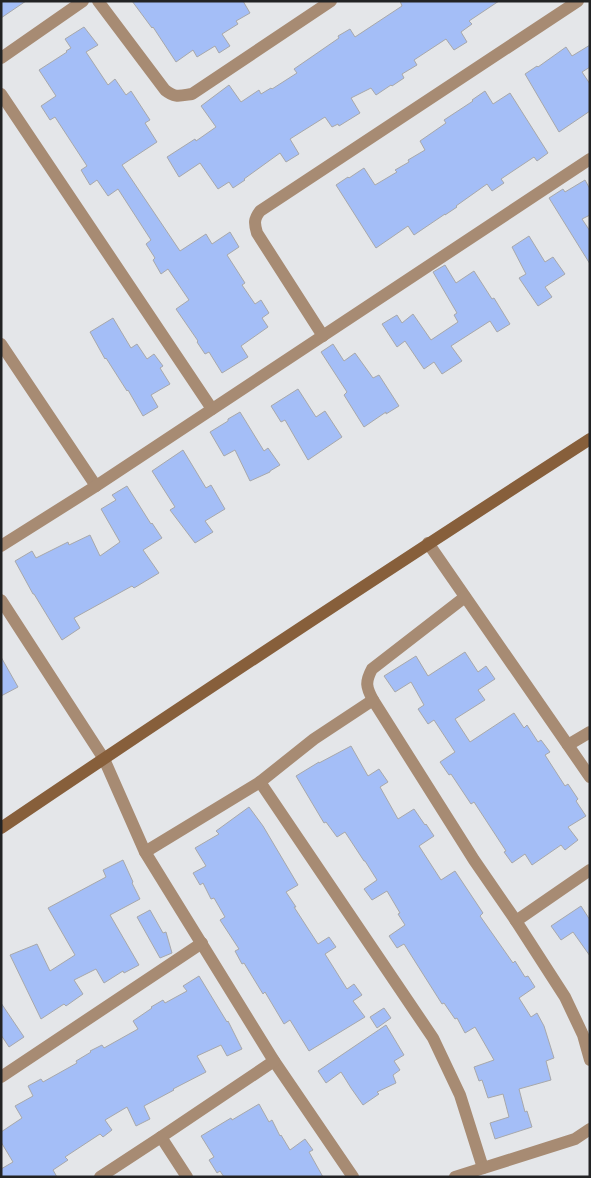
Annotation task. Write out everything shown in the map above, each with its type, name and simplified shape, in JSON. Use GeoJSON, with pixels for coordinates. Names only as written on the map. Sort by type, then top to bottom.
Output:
{"type":"FeatureCollection","features":[{"type":"Feature","properties":{"kind":"street"},"geometry":{"type":"LineString","coordinates":[[1,58],[84,1]]}},
{"type":"Feature","properties":{"kind":"street"},"geometry":{"type":"LineString","coordinates":[[98,1],[165,90],[172,96],[178,97],[192,94],[331,1]]}},
{"type":"Feature","properties":{"kind":"street"},"geometry":{"type":"LineString","coordinates":[[323,336],[257,233],[254,224],[255,218],[260,211],[578,1]]}},
{"type":"Feature","properties":{"kind":"street"},"geometry":{"type":"LineString","coordinates":[[1,94],[212,409]]}},
{"type":"Feature","properties":{"kind":"street"},"geometry":{"type":"LineString","coordinates":[[1,546],[96,486],[590,159]]}},
{"type":"Feature","properties":{"kind":"street"},"geometry":{"type":"LineString","coordinates":[[1,344],[96,486]]}},
{"type":"Feature","properties":{"kind":"street"},"geometry":{"type":"LineString","coordinates":[[1,828],[428,543],[590,439]]}},
{"type":"Feature","properties":{"kind":"street"},"geometry":{"type":"LineString","coordinates":[[428,543],[590,777]]}},
{"type":"Feature","properties":{"kind":"street"},"geometry":{"type":"LineString","coordinates":[[465,597],[372,669],[367,685],[373,700],[474,860],[565,997],[582,1035],[590,1060]]}},
{"type":"Feature","properties":{"kind":"street"},"geometry":{"type":"LineString","coordinates":[[1,600],[104,759],[145,852],[274,1061],[353,1177]]}},
{"type":"Feature","properties":{"kind":"street"},"geometry":{"type":"LineString","coordinates":[[145,852],[260,782],[314,739],[373,700]]}},
{"type":"Feature","properties":{"kind":"street"},"geometry":{"type":"LineString","coordinates":[[568,745],[590,732]]}},
{"type":"Feature","properties":{"kind":"street"},"geometry":{"type":"LineString","coordinates":[[260,782],[433,1038],[460,1095],[483,1168]]}},
{"type":"Feature","properties":{"kind":"street"},"geometry":{"type":"LineString","coordinates":[[516,921],[590,870]]}},
{"type":"Feature","properties":{"kind":"street"},"geometry":{"type":"LineString","coordinates":[[1,1077],[202,943]]}},
{"type":"Feature","properties":{"kind":"street"},"geometry":{"type":"LineString","coordinates":[[100,1177],[274,1061]]}},
{"type":"Feature","properties":{"kind":"street"},"geometry":{"type":"LineString","coordinates":[[455,1177],[575,1139],[590,1129]]}},
{"type":"Feature","properties":{"kind":"street"},"geometry":{"type":"LineString","coordinates":[[162,1137],[187,1177]]}},
{"type":"Feature","properties":{"kind":"building"},"geometry":{"type":"Polygon","coordinates":[[[1,1],[26,1],[1,18],[1,1]]]}},
{"type":"Feature","properties":{"kind":"building"},"geometry":{"type":"Polygon","coordinates":[[[132,1],[243,1],[250,13],[236,21],[238,24],[222,34],[230,46],[219,53],[215,46],[197,57],[193,50],[176,62],[153,27],[132,1]]]}},
{"type":"Feature","properties":{"kind":"building"},"geometry":{"type":"Polygon","coordinates":[[[400,1],[499,1],[469,21],[472,24],[461,32],[467,42],[454,50],[446,39],[414,60],[417,65],[402,74],[404,78],[392,86],[376,95],[371,88],[351,98],[360,113],[339,126],[338,124],[332,127],[325,117],[290,139],[299,154],[286,162],[280,153],[233,188],[229,182],[218,189],[200,163],[179,177],[167,157],[216,127],[201,106],[229,85],[241,102],[259,90],[261,94],[272,89],[297,73],[294,69],[339,38],[338,36],[350,29],[355,37],[402,6],[400,1]]]}},
{"type":"Feature","properties":{"kind":"building"},"geometry":{"type":"Polygon","coordinates":[[[84,27],[98,45],[86,52],[108,85],[115,79],[126,95],[131,91],[150,120],[145,123],[157,142],[122,165],[180,251],[206,234],[212,244],[230,232],[239,247],[227,255],[245,283],[242,285],[255,304],[261,300],[269,313],[262,318],[268,327],[241,346],[248,357],[222,373],[209,352],[205,354],[176,309],[189,300],[168,269],[161,274],[153,260],[155,258],[146,244],[151,240],[118,189],[108,196],[97,180],[90,185],[81,170],[87,166],[55,117],[50,120],[41,106],[56,96],[39,70],[67,52],[71,48],[65,39],[84,27]]]}},
{"type":"Feature","properties":{"kind":"building"},"geometry":{"type":"Polygon","coordinates":[[[590,45],[590,67],[582,72],[590,84],[590,111],[559,132],[525,74],[566,47],[572,56],[590,45]]]}},
{"type":"Feature","properties":{"kind":"building"},"geometry":{"type":"Polygon","coordinates":[[[485,91],[493,104],[510,93],[548,153],[537,161],[534,157],[501,179],[504,183],[492,191],[487,184],[457,207],[414,235],[408,226],[376,248],[336,185],[364,168],[375,185],[397,172],[395,170],[425,150],[420,141],[446,123],[444,120],[485,91]]]}},
{"type":"Feature","properties":{"kind":"building"},"geometry":{"type":"Polygon","coordinates":[[[585,180],[590,189],[590,215],[582,219],[590,231],[590,264],[549,198],[563,189],[565,192],[585,180]]]}},
{"type":"Feature","properties":{"kind":"building"},"geometry":{"type":"Polygon","coordinates":[[[529,236],[545,262],[553,257],[565,274],[545,287],[552,297],[538,306],[519,278],[526,274],[512,247],[529,236]]]}},
{"type":"Feature","properties":{"kind":"building"},"geometry":{"type":"Polygon","coordinates":[[[445,265],[456,283],[474,271],[510,324],[497,332],[490,321],[451,346],[462,361],[442,374],[434,362],[424,369],[405,341],[397,347],[382,324],[397,315],[402,323],[413,314],[431,340],[458,322],[454,315],[457,313],[433,272],[445,265]]]}},
{"type":"Feature","properties":{"kind":"building"},"geometry":{"type":"Polygon","coordinates":[[[113,318],[131,348],[137,344],[147,359],[154,354],[163,366],[160,368],[170,384],[151,395],[158,407],[143,416],[128,390],[105,359],[90,332],[113,318]]]}},
{"type":"Feature","properties":{"kind":"building"},"geometry":{"type":"Polygon","coordinates":[[[333,344],[344,361],[355,353],[373,378],[379,375],[399,406],[386,414],[386,412],[364,427],[344,395],[347,392],[321,352],[333,344]]]}},
{"type":"Feature","properties":{"kind":"building"},"geometry":{"type":"Polygon","coordinates":[[[298,389],[316,417],[325,411],[342,437],[308,460],[285,420],[281,422],[271,406],[298,389]]]}},
{"type":"Feature","properties":{"kind":"building"},"geometry":{"type":"Polygon","coordinates":[[[240,412],[264,451],[268,448],[280,465],[250,481],[235,450],[224,456],[210,432],[240,412]]]}},
{"type":"Feature","properties":{"kind":"building"},"geometry":{"type":"Polygon","coordinates":[[[183,450],[206,488],[211,485],[225,509],[205,521],[213,532],[195,543],[170,510],[175,507],[152,471],[183,450]]]}},
{"type":"Feature","properties":{"kind":"building"},"geometry":{"type":"Polygon","coordinates":[[[127,486],[162,538],[143,550],[159,573],[134,588],[132,586],[74,618],[80,628],[62,640],[15,561],[32,551],[36,558],[68,542],[69,545],[90,535],[100,556],[120,542],[101,509],[116,500],[112,495],[127,486]]]}},
{"type":"Feature","properties":{"kind":"building"},"geometry":{"type":"Polygon","coordinates":[[[465,652],[478,672],[486,666],[495,679],[478,690],[485,700],[455,719],[470,742],[514,713],[524,728],[527,725],[538,742],[541,740],[550,752],[545,755],[565,786],[568,784],[586,816],[568,827],[578,840],[565,850],[561,845],[532,865],[525,854],[512,863],[474,802],[471,804],[451,774],[449,775],[440,762],[455,752],[434,720],[428,724],[418,709],[424,705],[411,682],[395,692],[384,676],[416,656],[428,676],[465,652]]]}},
{"type":"Feature","properties":{"kind":"building"},"geometry":{"type":"Polygon","coordinates":[[[1,657],[18,687],[1,696],[1,657]]]}},
{"type":"Feature","properties":{"kind":"building"},"geometry":{"type":"Polygon","coordinates":[[[351,746],[368,776],[379,769],[388,782],[380,787],[398,819],[414,809],[426,824],[434,836],[419,846],[441,880],[455,871],[483,913],[480,916],[513,963],[515,961],[525,977],[528,976],[535,987],[519,998],[531,1017],[537,1013],[544,1026],[554,1058],[546,1061],[551,1080],[519,1089],[525,1112],[527,1111],[532,1127],[495,1139],[490,1123],[509,1117],[503,1094],[488,1098],[482,1080],[479,1081],[474,1067],[494,1060],[475,1027],[465,1033],[457,1018],[455,1019],[444,1003],[442,1004],[404,944],[397,948],[389,936],[405,925],[398,914],[400,913],[387,891],[372,900],[364,889],[377,880],[345,832],[337,837],[326,822],[324,823],[296,776],[351,746]]]}},
{"type":"Feature","properties":{"kind":"building"},"geometry":{"type":"Polygon","coordinates":[[[249,807],[263,826],[298,885],[286,892],[296,907],[294,907],[318,944],[329,937],[336,947],[325,954],[347,989],[354,984],[362,995],[353,1001],[365,1017],[309,1051],[290,1020],[284,1024],[265,992],[263,994],[244,963],[242,964],[235,951],[239,949],[220,920],[225,917],[214,898],[211,899],[203,883],[200,885],[193,873],[206,866],[195,848],[219,834],[216,831],[249,807]]]}},
{"type":"Feature","properties":{"kind":"building"},"geometry":{"type":"Polygon","coordinates":[[[123,860],[140,899],[110,915],[139,965],[124,973],[123,971],[104,983],[96,969],[74,980],[83,994],[66,1006],[64,1004],[41,1019],[10,955],[37,944],[50,971],[75,955],[48,908],[106,877],[103,870],[123,860]]]}},
{"type":"Feature","properties":{"kind":"building"},"geometry":{"type":"Polygon","coordinates":[[[581,906],[590,920],[590,956],[573,932],[561,940],[551,926],[581,906]]]}},
{"type":"Feature","properties":{"kind":"building"},"geometry":{"type":"Polygon","coordinates":[[[150,910],[163,933],[166,932],[172,953],[160,958],[137,917],[150,910]]]}},
{"type":"Feature","properties":{"kind":"building"},"geometry":{"type":"Polygon","coordinates":[[[199,976],[228,1021],[242,1049],[227,1056],[221,1045],[197,1056],[206,1072],[144,1106],[150,1119],[136,1126],[127,1107],[105,1120],[112,1130],[103,1137],[100,1134],[65,1157],[68,1160],[53,1170],[57,1177],[1,1177],[1,1169],[13,1162],[1,1142],[1,1132],[22,1118],[15,1106],[33,1096],[28,1086],[41,1079],[43,1082],[77,1063],[76,1061],[90,1051],[102,1045],[104,1048],[138,1029],[133,1021],[163,1000],[165,1003],[187,991],[183,986],[199,976]]]}},
{"type":"Feature","properties":{"kind":"building"},"geometry":{"type":"Polygon","coordinates":[[[1,1003],[24,1037],[9,1047],[1,1035],[1,1003]]]}},
{"type":"Feature","properties":{"kind":"building"},"geometry":{"type":"Polygon","coordinates":[[[384,1008],[391,1018],[377,1028],[370,1017],[384,1008]]]}},
{"type":"Feature","properties":{"kind":"building"},"geometry":{"type":"Polygon","coordinates":[[[386,1025],[404,1055],[394,1061],[400,1070],[393,1075],[396,1083],[377,1092],[379,1094],[363,1105],[341,1072],[326,1083],[318,1071],[386,1025]]]}},
{"type":"Feature","properties":{"kind":"building"},"geometry":{"type":"Polygon","coordinates":[[[259,1104],[269,1122],[272,1120],[290,1150],[305,1139],[313,1150],[309,1152],[323,1177],[224,1177],[220,1171],[217,1173],[209,1160],[214,1157],[201,1136],[259,1104]]]}}]}
